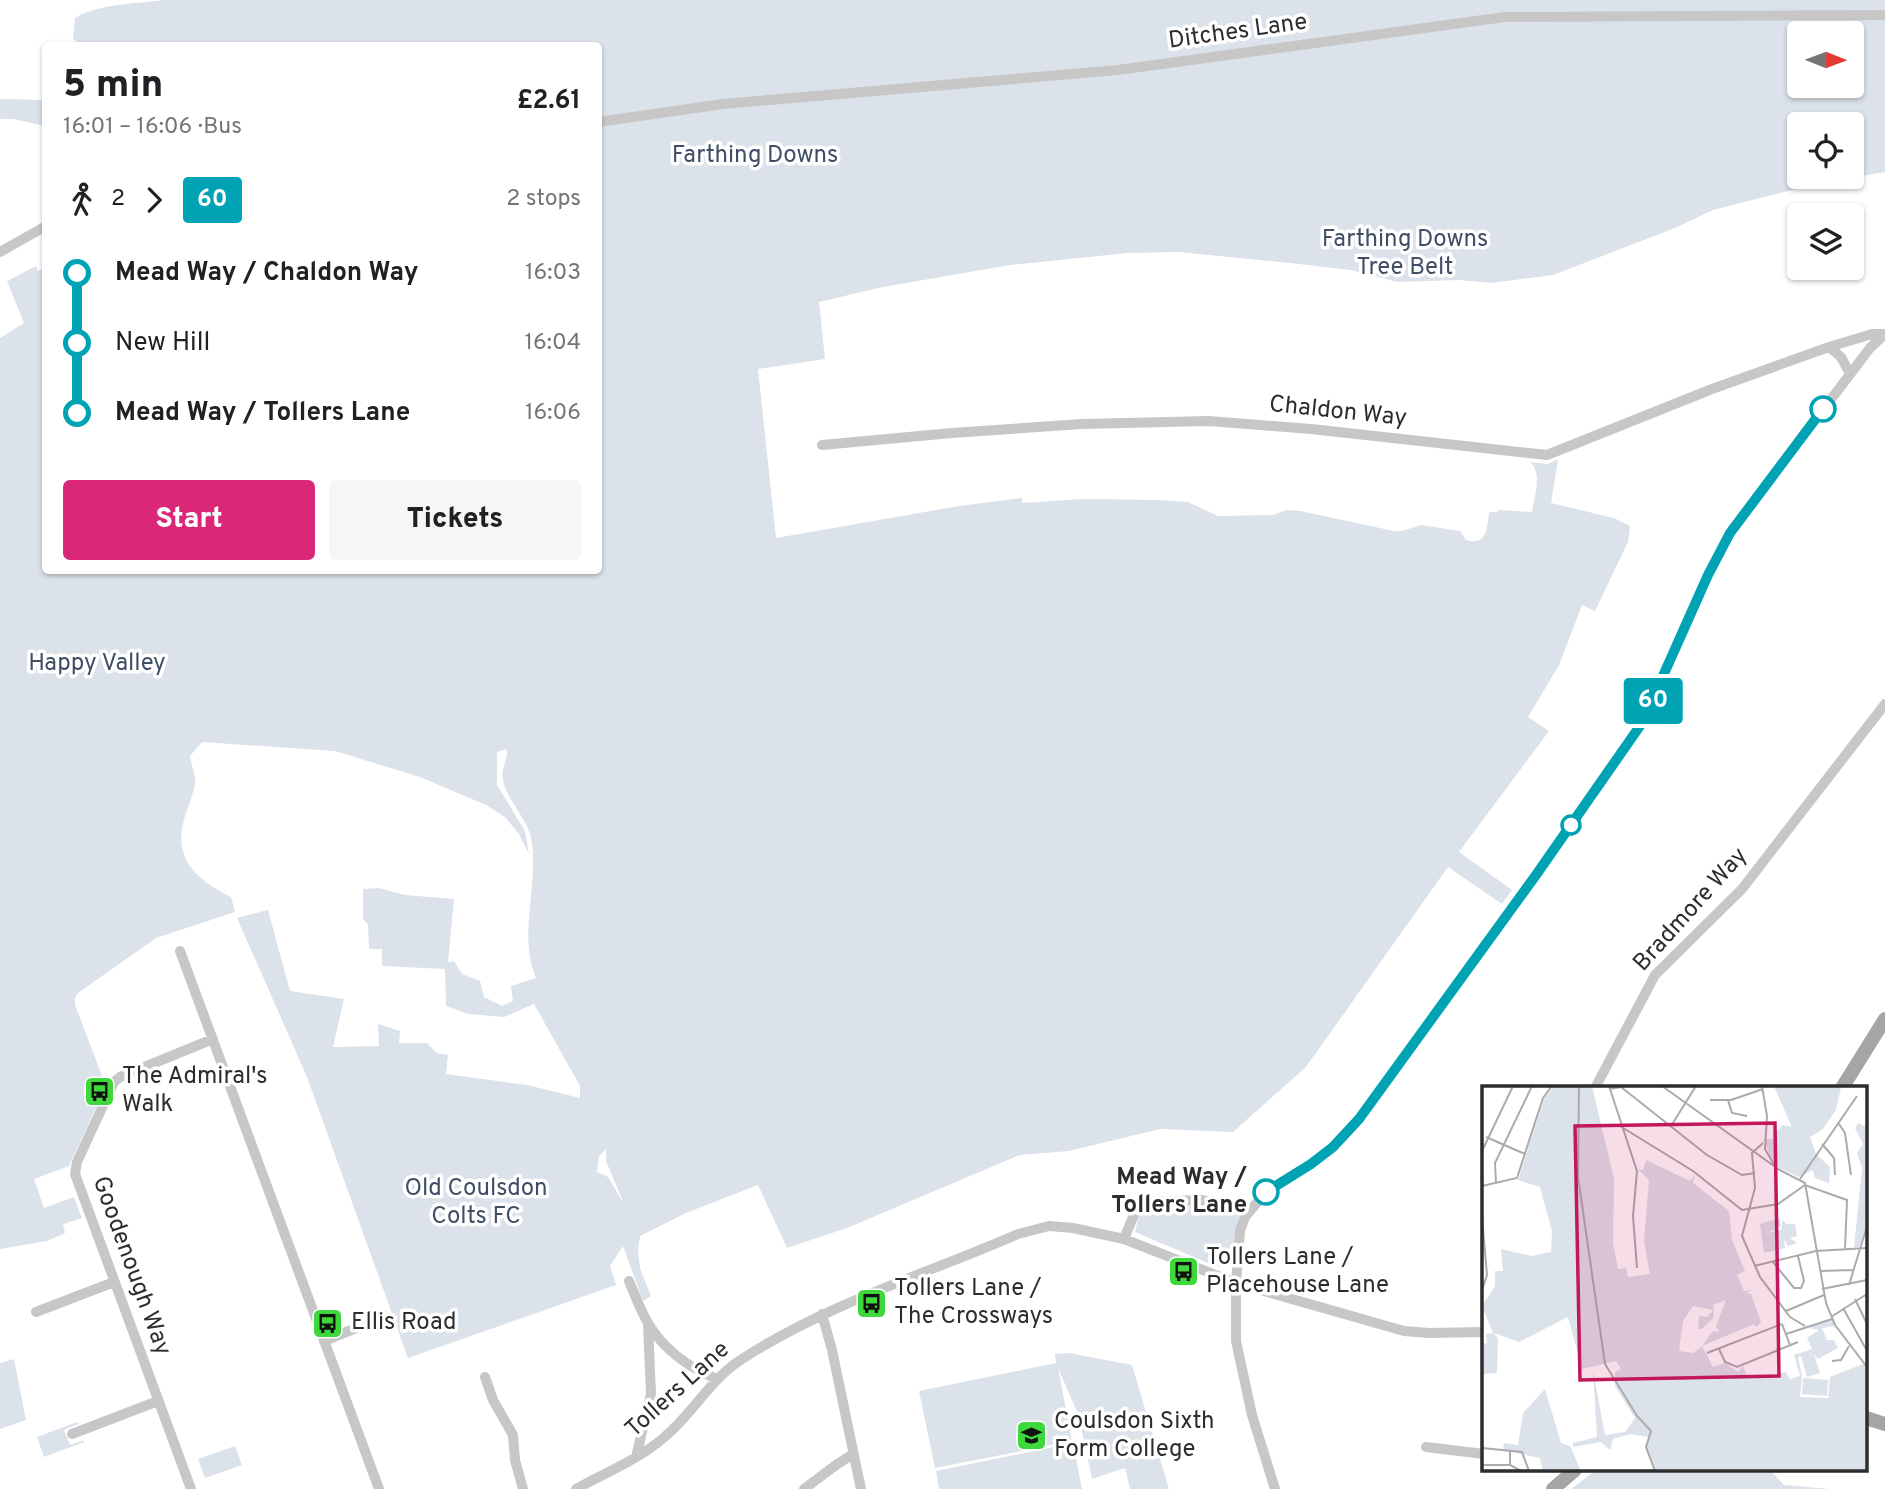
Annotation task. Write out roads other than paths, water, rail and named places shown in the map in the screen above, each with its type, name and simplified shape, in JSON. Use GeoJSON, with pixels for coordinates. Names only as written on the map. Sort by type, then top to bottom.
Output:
{"type":"FeatureCollection","features":[{"type":"Feature","properties":{"kind":"main road"},"geometry":{"type":"LineString","coordinates":[[1843,1086],[1885,1019]]}},
{"type":"Feature","properties":{"kind":"main road"},"geometry":{"type":"LineString","coordinates":[[1868,1419],[1885,1424]]}},
{"type":"Feature","properties":{"kind":"main road"},"geometry":{"type":"LineString","coordinates":[[1553,1489],[1569,1472]]}},
{"type":"Feature","properties":{"kind":"street","name":"Ditches Lane"},"geometry":{"type":"LineString","coordinates":[[602,121],[750,101],[1118,70],[1505,17],[1885,15]]}},
{"type":"Feature","properties":{"kind":"street"},"geometry":{"type":"LineString","coordinates":[[0,252],[42,228]]}},
{"type":"Feature","properties":{"kind":"street","name":"Chaldon Way"},"geometry":{"type":"LineString","coordinates":[[822,445],[1068,425],[1209,421],[1311,429],[1547,456],[1712,388],[1829,347],[1872,334],[1885,334]]}},
{"type":"Feature","properties":{"kind":"street"},"geometry":{"type":"LineString","coordinates":[[1275,1489],[1252,1415],[1237,1341],[1236,1283],[1240,1231],[1249,1212],[1266,1192],[1333,1147],[1359,1119],[1536,875],[1642,723],[1708,575],[1730,533],[1870,348],[1885,334]]}},
{"type":"Feature","properties":{"kind":"street"},"geometry":{"type":"LineString","coordinates":[[1829,347],[1842,357],[1850,374]]}},
{"type":"Feature","properties":{"kind":"street","name":"Bradmore Way"},"geometry":{"type":"LineString","coordinates":[[1596,1086],[1655,975],[1742,889],[1883,711]]}},
{"type":"Feature","properties":{"kind":"street"},"geometry":{"type":"LineString","coordinates":[[180,951],[379,1489]]}},
{"type":"Feature","properties":{"kind":"street","name":"Goodenough Way"},"geometry":{"type":"LineString","coordinates":[[191,1489],[75,1174],[77,1163],[114,1082],[120,1077],[213,1039]]}},
{"type":"Feature","properties":{"kind":"street"},"geometry":{"type":"LineString","coordinates":[[1124,1239],[1138,1205],[1145,1202],[1201,1200],[1249,1212]]}},
{"type":"Feature","properties":{"kind":"street","name":"Tollers Lane"},"geometry":{"type":"LineString","coordinates":[[576,1489],[636,1457],[672,1431],[717,1379],[740,1360],[822,1314],[1018,1234],[1049,1226],[1073,1228],[1124,1239],[1236,1283],[1404,1331],[1429,1334],[1482,1332]]}},
{"type":"Feature","properties":{"kind":"street"},"geometry":{"type":"LineString","coordinates":[[629,1281],[648,1323],[680,1360],[698,1372],[717,1379]]}},
{"type":"Feature","properties":{"kind":"street"},"geometry":{"type":"LineString","coordinates":[[36,1312],[114,1282]]}},
{"type":"Feature","properties":{"kind":"street"},"geometry":{"type":"LineString","coordinates":[[822,1314],[861,1489]]}},
{"type":"Feature","properties":{"kind":"street"},"geometry":{"type":"LineString","coordinates":[[636,1457],[651,1394],[648,1323]]}},
{"type":"Feature","properties":{"kind":"street"},"geometry":{"type":"LineString","coordinates":[[324,1341],[361,1326]]}},
{"type":"Feature","properties":{"kind":"street"},"geometry":{"type":"LineString","coordinates":[[485,1377],[493,1400],[513,1435],[515,1460],[523,1489]]}},
{"type":"Feature","properties":{"kind":"street"},"geometry":{"type":"LineString","coordinates":[[72,1434],[158,1401]]}},
{"type":"Feature","properties":{"kind":"street"},"geometry":{"type":"LineString","coordinates":[[1426,1447],[1482,1454]]}},
{"type":"Feature","properties":{"kind":"street"},"geometry":{"type":"LineString","coordinates":[[804,1489],[853,1454]]}},
{"type":"Feature","properties":{"kind":"place","name":"The Admiral's Walk"},"geometry":{"type":"Point","coordinates":[99,1091]}},
{"type":"Feature","properties":{"kind":"place","name":"Mead Way / Tollers Lane"},"geometry":{"type":"Point","coordinates":[1266,1192]}},
{"type":"Feature","properties":{"kind":"place","name":"Tollers Lane / Placehouse Lane"},"geometry":{"type":"Point","coordinates":[1183,1272]}},
{"type":"Feature","properties":{"kind":"place","name":"Tollers Lane / The Crossways"},"geometry":{"type":"Point","coordinates":[871,1303]}},
{"type":"Feature","properties":{"kind":"place","name":"Ellis Road"},"geometry":{"type":"Point","coordinates":[328,1323]}},
{"type":"Feature","properties":{"kind":"place","name":"Coulsdon Sixth Form College"},"geometry":{"type":"Point","coordinates":[1031,1436]}},
{"type":"Feature","properties":{"kind":"park label","name":"Farthing Downs"},"geometry":{"type":"Point","coordinates":[755,156]}},
{"type":"Feature","properties":{"kind":"park label","name":"Farthing Downs Tree Belt"},"geometry":{"type":"Point","coordinates":[1405,254]}},
{"type":"Feature","properties":{"kind":"park label","name":"Happy Valley"},"geometry":{"type":"Point","coordinates":[97,664]}},
{"type":"Feature","properties":{"kind":"park label","name":"Old Coulsdon Colts FC"},"geometry":{"type":"Point","coordinates":[476,1203]}}]}
